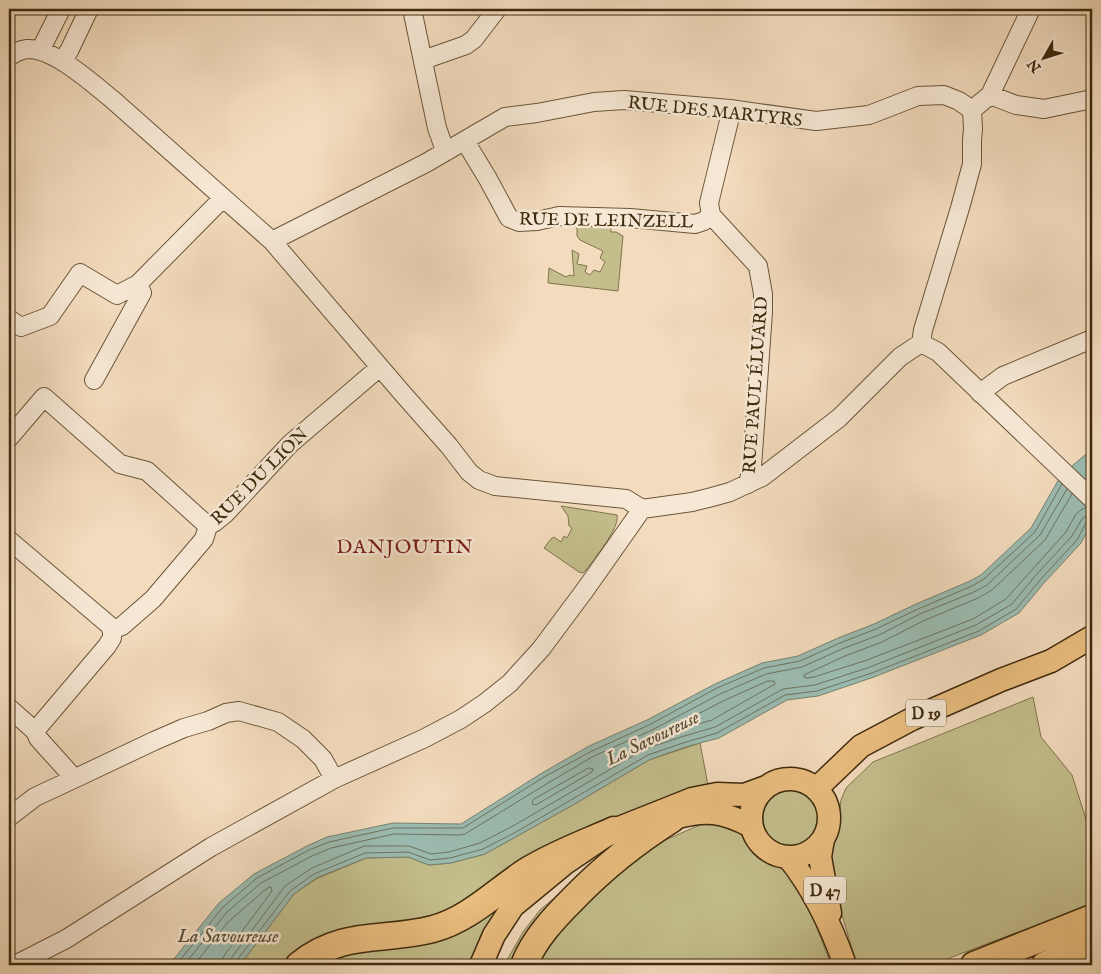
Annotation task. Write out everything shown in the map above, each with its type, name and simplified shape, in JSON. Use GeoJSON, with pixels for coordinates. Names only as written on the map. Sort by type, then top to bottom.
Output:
{"type":"FeatureCollection","features":[{"type":"Feature","properties":{"kind":"highway"},"geometry":{"type":"LineString","coordinates":[[524,965],[530,951],[548,926],[591,880],[629,847],[672,819]]}},
{"type":"Feature","properties":{"kind":"highway"},"geometry":{"type":"LineString","coordinates":[[299,965],[328,947],[346,941],[420,932],[450,923],[468,914],[541,863],[614,830]]}},
{"type":"Feature","properties":{"kind":"highway"},"geometry":{"type":"LineString","coordinates":[[974,965],[1092,918]]}},
{"type":"Feature","properties":{"kind":"highway"},"geometry":{"type":"LineString","coordinates":[[1045,965],[1092,945]]}},
{"type":"Feature","properties":{"kind":"main road","name":"D 19"},"geometry":{"type":"LineString","coordinates":[[816,789],[861,746],[920,716],[1001,680],[1051,661],[1092,637]]}},
{"type":"Feature","properties":{"kind":"main road"},"geometry":{"type":"LineString","coordinates":[[481,965],[494,935],[512,906],[564,864],[614,830],[692,799],[717,794],[744,795],[787,779],[802,781],[816,789],[824,800],[828,813],[828,826],[819,845],[802,856],[788,858],[772,853],[758,842],[751,826],[752,809],[755,800],[766,787]]}},
{"type":"Feature","properties":{"kind":"main road"},"geometry":{"type":"LineString","coordinates":[[493,965],[510,928],[524,911],[548,888],[609,848],[672,819],[689,814],[719,813],[738,819],[751,826]]}},
{"type":"Feature","properties":{"kind":"main road","name":"D 47"},"geometry":{"type":"LineString","coordinates":[[823,839],[820,857],[836,940]]}},
{"type":"Feature","properties":{"kind":"main road","name":"D 47"},"geometry":{"type":"LineString","coordinates":[[788,858],[806,881],[836,940],[845,965]]}},
{"type":"Feature","properties":{"kind":"street"},"geometry":{"type":"LineString","coordinates":[[40,51],[62,9]]}},
{"type":"Feature","properties":{"kind":"street"},"geometry":{"type":"LineString","coordinates":[[62,61],[89,9]]}},
{"type":"Feature","properties":{"kind":"street"},"geometry":{"type":"LineString","coordinates":[[412,9],[438,128],[447,151]]}},
{"type":"Feature","properties":{"kind":"street"},"geometry":{"type":"LineString","coordinates":[[424,60],[466,44],[474,39],[497,9]]}},
{"type":"Feature","properties":{"kind":"street"},"geometry":{"type":"LineString","coordinates":[[10,53],[27,49],[40,51],[62,61],[112,100],[272,241],[450,446],[469,472],[479,480],[495,486],[626,499],[642,509],[692,502],[712,497],[730,492],[762,477],[839,418],[900,357],[921,343],[923,330],[972,164],[972,110],[990,95],[1031,9]]}},
{"type":"Feature","properties":{"kind":"street"},"geometry":{"type":"LineString","coordinates":[[990,95],[1016,105],[1044,109],[1092,99]]}},
{"type":"Feature","properties":{"kind":"street","name":"RUE DES MARTYRS"},"geometry":{"type":"LineString","coordinates":[[272,241],[368,193],[505,118],[594,102],[624,100],[730,109],[816,121],[869,115],[918,96],[944,96],[960,101],[972,110]]}},
{"type":"Feature","properties":{"kind":"street","name":"RUE DE LEINZELL"},"geometry":{"type":"LineString","coordinates":[[465,141],[509,218],[519,222],[537,221],[558,216],[630,218],[695,224],[704,221],[711,215],[709,203],[729,121],[730,109]]}},
{"type":"Feature","properties":{"kind":"street"},"geometry":{"type":"LineString","coordinates":[[9,319],[21,327],[50,316],[80,273],[117,294],[138,284],[223,198]]}},
{"type":"Feature","properties":{"kind":"street","name":"RUE PAUL ÉLUARD"},"geometry":{"type":"LineString","coordinates":[[711,215],[758,266],[763,294],[752,467],[748,484]]}},
{"type":"Feature","properties":{"kind":"street"},"geometry":{"type":"LineString","coordinates":[[94,380],[142,293],[138,284]]}},
{"type":"Feature","properties":{"kind":"street"},"geometry":{"type":"LineString","coordinates":[[980,393],[1003,376],[1092,340]]}},
{"type":"Feature","properties":{"kind":"street"},"geometry":{"type":"LineString","coordinates":[[921,343],[938,352],[1092,499]]}},
{"type":"Feature","properties":{"kind":"street","name":"RUE DU LION"},"geometry":{"type":"LineString","coordinates":[[112,630],[122,626],[153,599],[204,539],[208,526],[226,513],[290,444],[380,367]]}},
{"type":"Feature","properties":{"kind":"street"},"geometry":{"type":"LineString","coordinates":[[9,438],[44,397],[120,464],[147,471],[208,526]]}},
{"type":"Feature","properties":{"kind":"street"},"geometry":{"type":"LineString","coordinates":[[15,965],[66,939],[211,848],[334,779],[425,738],[461,719],[510,683],[541,649],[564,620],[642,509]]}},
{"type":"Feature","properties":{"kind":"street"},"geometry":{"type":"LineString","coordinates":[[9,540],[112,630],[112,638],[107,646],[35,731]]}},
{"type":"Feature","properties":{"kind":"street"},"geometry":{"type":"LineString","coordinates":[[9,708],[35,731],[38,738],[74,778]]}},
{"type":"Feature","properties":{"kind":"street"},"geometry":{"type":"LineString","coordinates":[[9,817],[35,798],[154,741],[226,713],[239,711],[278,722],[303,739],[323,759],[334,779]]}},
{"type":"Feature","properties":{"kind":"shaded area"},"geometry":{"type":"Polygon","coordinates":[[[577,222],[611,224],[611,232],[616,232],[623,236],[618,291],[548,283],[549,268],[566,277],[574,276],[572,250],[579,254],[577,264],[587,266],[585,272],[590,275],[594,270],[600,272],[605,262],[600,258],[603,251],[580,240],[577,236],[577,222]]]}},
{"type":"Feature","properties":{"kind":"shaded area"},"geometry":{"type":"Polygon","coordinates":[[[561,506],[617,515],[615,528],[611,535],[583,573],[544,548],[554,537],[561,542],[564,536],[567,538],[572,528],[569,526],[568,516],[561,506]]]}},
{"type":"Feature","properties":{"kind":"shaded area"},"geometry":{"type":"Polygon","coordinates":[[[1033,697],[1041,737],[1072,775],[1092,838],[1092,904],[931,965],[857,965],[828,858],[836,835],[841,800],[846,788],[873,762],[1033,697]]]}},
{"type":"Feature","properties":{"kind":"shaded area"},"geometry":{"type":"Polygon","coordinates":[[[700,743],[708,785],[649,804],[612,819],[450,912],[288,965],[240,965],[294,894],[316,879],[366,858],[408,857],[429,865],[451,863],[485,854],[649,760],[700,743]]]}},
{"type":"Feature","properties":{"kind":"shaded area"},"geometry":{"type":"Polygon","coordinates":[[[792,790],[808,795],[816,803],[821,819],[816,835],[808,843],[792,848],[776,843],[768,835],[763,819],[768,803],[776,795],[792,790]]]}},
{"type":"Feature","properties":{"kind":"shaded area"},"geometry":{"type":"Polygon","coordinates":[[[715,823],[738,832],[760,855],[793,875],[801,885],[831,965],[534,965],[587,897],[654,845],[702,824],[715,823]]]}},
{"type":"Feature","properties":{"kind":"shaded area"},"geometry":{"type":"Polygon","coordinates":[[[586,871],[519,965],[506,965],[523,932],[540,910],[586,871]]]}},
{"type":"Feature","properties":{"kind":"shaded area"},"geometry":{"type":"Polygon","coordinates":[[[534,876],[474,965],[392,965],[377,961],[356,961],[343,965],[314,965],[346,949],[534,876]]]}},
{"type":"Feature","properties":{"kind":"water","name":"La Savoureuse"},"geometry":{"type":"Polygon","coordinates":[[[1092,449],[1092,522],[1081,543],[1019,613],[981,635],[874,677],[818,696],[787,700],[719,738],[685,747],[649,760],[485,854],[451,863],[429,865],[408,857],[366,858],[316,878],[294,894],[240,965],[169,965],[219,903],[254,874],[307,846],[327,837],[393,823],[461,824],[589,746],[647,720],[715,684],[762,663],[798,656],[981,575],[1031,528],[1059,479],[1092,449]]]}},
{"type":"Feature","properties":{"kind":"district","name":"DANJOUTIN"},"geometry":{"type":"Point","coordinates":[405,546]}}]}
